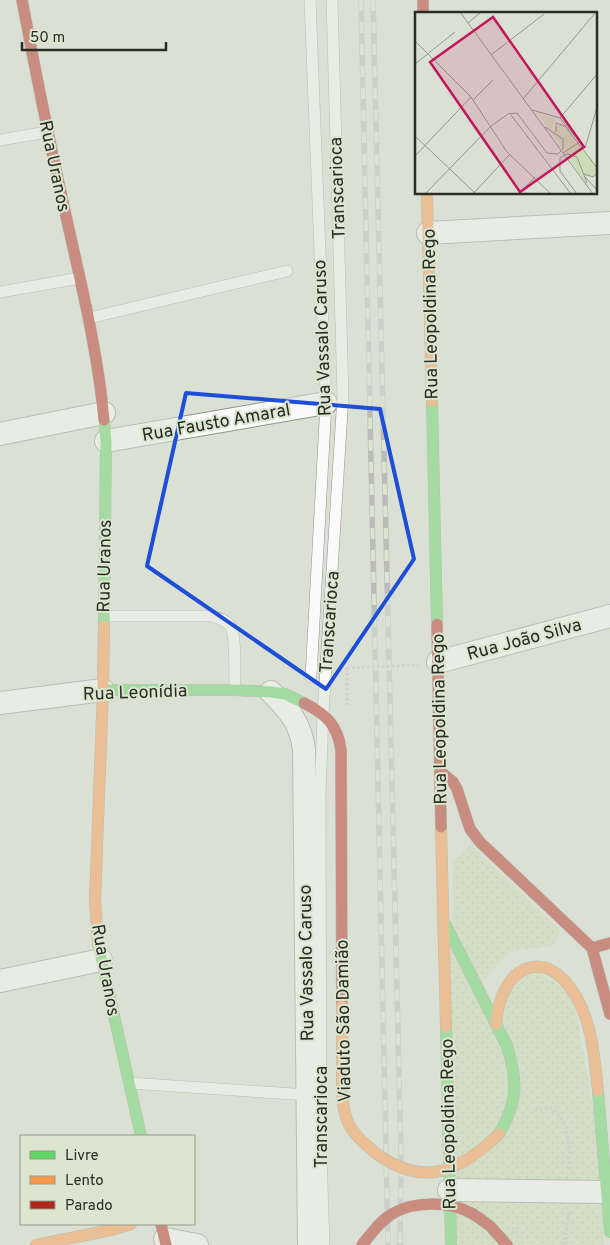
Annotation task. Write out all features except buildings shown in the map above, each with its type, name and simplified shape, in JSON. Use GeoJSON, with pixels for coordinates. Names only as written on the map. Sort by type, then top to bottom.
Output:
{"type":"FeatureCollection","features":[{"type":"Feature","properties":{"kind":"main road","name":"Rua Uranos"},"geometry":{"type":"LineString","coordinates":[[22,0],[47,132],[90,318],[104,413],[106,441],[103,690],[95,901],[96,930],[101,960],[141,1135]]}},
{"type":"Feature","properties":{"kind":"main road","name":"Rua Leopoldina Rego"},"geometry":{"type":"LineString","coordinates":[[427,195],[428,663],[441,772],[451,1245]]}},
{"type":"Feature","properties":{"kind":"main road","name":"Rua Leonídia"},"geometry":{"type":"LineString","coordinates":[[103,690],[235,690],[271,692]]}},
{"type":"Feature","properties":{"kind":"main road","name":"Viaduto São Damião"},"geometry":{"type":"LineString","coordinates":[[271,692],[296,699],[323,714],[339,736],[341,750],[342,1097],[346,1118],[357,1136],[376,1154],[391,1164],[414,1171],[442,1171],[464,1163],[499,1134],[510,1116],[515,1099],[516,1082],[510,1054],[443,919]]}},
{"type":"Feature","properties":{"kind":"main road"},"geometry":{"type":"LineString","coordinates":[[441,772],[453,782],[457,789],[470,828],[480,842],[592,948],[610,1014]]}},
{"type":"Feature","properties":{"kind":"main road"},"geometry":{"type":"LineString","coordinates":[[592,948],[610,943]]}},
{"type":"Feature","properties":{"kind":"main road"},"geometry":{"type":"LineString","coordinates":[[496,1024],[500,997],[509,981],[520,971],[529,967],[547,969],[565,981],[573,991],[587,1023],[592,1045],[603,1130],[610,1232]]}},
{"type":"Feature","properties":{"kind":"main road"},"geometry":{"type":"LineString","coordinates":[[603,1130],[610,1111]]}},
{"type":"Feature","properties":{"kind":"main road"},"geometry":{"type":"LineString","coordinates":[[362,1245],[375,1229],[392,1215],[410,1208],[430,1205],[452,1206],[470,1213],[490,1226],[507,1245]]}},
{"type":"Feature","properties":{"kind":"main road"},"geometry":{"type":"LineString","coordinates":[[36,1245],[128,1225]]}},
{"type":"Feature","properties":{"kind":"street"},"geometry":{"type":"LineString","coordinates":[[428,233],[610,223]]}},
{"type":"Feature","properties":{"kind":"street","name":"Rua Fausto Amaral"},"geometry":{"type":"LineString","coordinates":[[106,441],[326,403]]}},
{"type":"Feature","properties":{"kind":"street"},"geometry":{"type":"LineString","coordinates":[[0,434],[104,413]]}},
{"type":"Feature","properties":{"kind":"street","name":"Rua João Silva"},"geometry":{"type":"LineString","coordinates":[[428,663],[610,616]]}},
{"type":"Feature","properties":{"kind":"street","name":"Rua Leonídia"},"geometry":{"type":"LineString","coordinates":[[0,703],[103,690]]}},
{"type":"Feature","properties":{"kind":"street","name":"Rua Vassalo Caruso"},"geometry":{"type":"LineString","coordinates":[[271,692],[285,706],[295,720],[302,736],[304,749],[309,1245]]}},
{"type":"Feature","properties":{"kind":"street"},"geometry":{"type":"LineString","coordinates":[[0,981],[101,960]]}},
{"type":"Feature","properties":{"kind":"street"},"geometry":{"type":"LineString","coordinates":[[449,1190],[607,1192]]}},
{"type":"Feature","properties":{"kind":"street"},"geometry":{"type":"LineString","coordinates":[[164,1236],[197,1245]]}},
{"type":"Feature","properties":{"kind":"lane","name":"Rua Vassalo Caruso"},"geometry":{"type":"LineString","coordinates":[[310,0],[326,403],[311,677]]}},
{"type":"Feature","properties":{"kind":"lane","name":"Transcarioca"},"geometry":{"type":"LineString","coordinates":[[324,1245],[320,1104],[320,795],[323,714],[343,396],[332,0]]}},
{"type":"Feature","properties":{"kind":"lane"},"geometry":{"type":"LineString","coordinates":[[0,140],[47,132]]}},
{"type":"Feature","properties":{"kind":"lane"},"geometry":{"type":"LineString","coordinates":[[90,318],[287,271]]}},
{"type":"Feature","properties":{"kind":"lane"},"geometry":{"type":"LineString","coordinates":[[0,292],[80,278]]}},
{"type":"Feature","properties":{"kind":"lane"},"geometry":{"type":"LineString","coordinates":[[103,616],[212,616],[223,620],[230,625],[234,634],[235,690]]}},
{"type":"Feature","properties":{"kind":"lane"},"geometry":{"type":"LineString","coordinates":[[129,1083],[308,1095]]}},
{"type":"Feature","properties":{"kind":"path"},"geometry":{"type":"LineString","coordinates":[[347,707],[347,668],[428,663]]}},
{"type":"Feature","properties":{"kind":"path"},"geometry":{"type":"LineString","coordinates":[[530,1115],[536,1110],[548,1107],[557,1111],[562,1116],[569,1139]]}},
{"type":"Feature","properties":{"kind":"highlighted area"},"geometry":{"type":"Polygon","coordinates":[[[186,393],[380,409],[414,559],[326,689],[147,566],[186,393]]]}},
{"type":"Feature","properties":{"kind":"green space"},"geometry":{"type":"Polygon","coordinates":[[[471,845],[561,931],[553,946],[510,951],[481,984],[453,922],[453,861],[471,845]]]}},
{"type":"Feature","properties":{"kind":"green space"},"geometry":{"type":"Polygon","coordinates":[[[443,919],[496,1023],[524,964],[573,993],[597,1131],[604,1245],[451,1245],[443,919]]]}},
{"type":"Feature","properties":{"kind":"railway"},"geometry":{"type":"LineString","coordinates":[[361,0],[388,1245]]}},
{"type":"Feature","properties":{"kind":"railway"},"geometry":{"type":"LineString","coordinates":[[373,0],[401,1156],[400,1245]]}},
{"type":"Feature","properties":{"kind":"traffic: fast"},"geometry":{"type":"LineString","coordinates":[[432,401],[437,624]]}},
{"type":"Feature","properties":{"kind":"traffic: fast"},"geometry":{"type":"LineString","coordinates":[[104,420],[106,441],[104,626]]}},
{"type":"Feature","properties":{"kind":"traffic: fast"},"geometry":{"type":"LineString","coordinates":[[103,690],[235,690],[271,692],[285,694],[304,703]]}},
{"type":"Feature","properties":{"kind":"traffic: fast"},"geometry":{"type":"LineString","coordinates":[[446,925],[507,1046],[511,1059],[514,1081],[513,1101],[499,1134]]}},
{"type":"Feature","properties":{"kind":"traffic: fast"},"geometry":{"type":"LineString","coordinates":[[98,944],[141,1135]]}},
{"type":"Feature","properties":{"kind":"traffic: fast"},"geometry":{"type":"LineString","coordinates":[[446,1027],[451,1245]]}},
{"type":"Feature","properties":{"kind":"traffic: fast"},"geometry":{"type":"LineString","coordinates":[[598,1091],[610,1232]]}},
{"type":"Feature","properties":{"kind":"traffic: slow"},"geometry":{"type":"LineString","coordinates":[[427,195],[432,401]]}},
{"type":"Feature","properties":{"kind":"traffic: slow"},"geometry":{"type":"LineString","coordinates":[[98,944],[95,901],[104,626]]}},
{"type":"Feature","properties":{"kind":"traffic: slow"},"geometry":{"type":"LineString","coordinates":[[441,827],[446,1027]]}},
{"type":"Feature","properties":{"kind":"traffic: slow"},"geometry":{"type":"LineString","coordinates":[[496,1024],[499,1004],[506,988],[515,976],[526,969],[538,967],[551,970],[564,981],[577,998],[582,1009],[592,1043],[598,1091]]}},
{"type":"Feature","properties":{"kind":"traffic: slow"},"geometry":{"type":"LineString","coordinates":[[342,1006],[342,1087],[345,1114],[349,1125],[356,1135],[377,1154],[395,1165],[411,1171],[427,1173],[442,1171],[471,1157],[499,1134]]}},
{"type":"Feature","properties":{"kind":"traffic: slow"},"geometry":{"type":"LineString","coordinates":[[36,1245],[128,1225]]}},
{"type":"Feature","properties":{"kind":"traffic: jam"},"geometry":{"type":"LineString","coordinates":[[22,0],[92,334],[104,420]]}},
{"type":"Feature","properties":{"kind":"traffic: jam"},"geometry":{"type":"LineString","coordinates":[[423,0],[423,12]]}},
{"type":"Feature","properties":{"kind":"traffic: jam"},"geometry":{"type":"LineString","coordinates":[[437,624],[441,827]]}},
{"type":"Feature","properties":{"kind":"traffic: jam"},"geometry":{"type":"LineString","coordinates":[[304,703],[325,716],[334,727],[341,750],[342,1006]]}},
{"type":"Feature","properties":{"kind":"traffic: jam"},"geometry":{"type":"LineString","coordinates":[[441,772],[453,782],[457,789],[470,829],[480,842],[592,948],[610,943]]}},
{"type":"Feature","properties":{"kind":"traffic: jam"},"geometry":{"type":"LineString","coordinates":[[592,948],[610,1014]]}},
{"type":"Feature","properties":{"kind":"traffic: jam"},"geometry":{"type":"LineString","coordinates":[[362,1245],[376,1228],[392,1214],[420,1205],[452,1206],[473,1214],[490,1226]]}},
{"type":"Feature","properties":{"kind":"traffic: jam"},"geometry":{"type":"LineString","coordinates":[[161,1225],[166,1245]]}},
{"type":"Feature","properties":{"kind":"traffic: jam"},"geometry":{"type":"LineString","coordinates":[[490,1226],[507,1245]]}}]}
